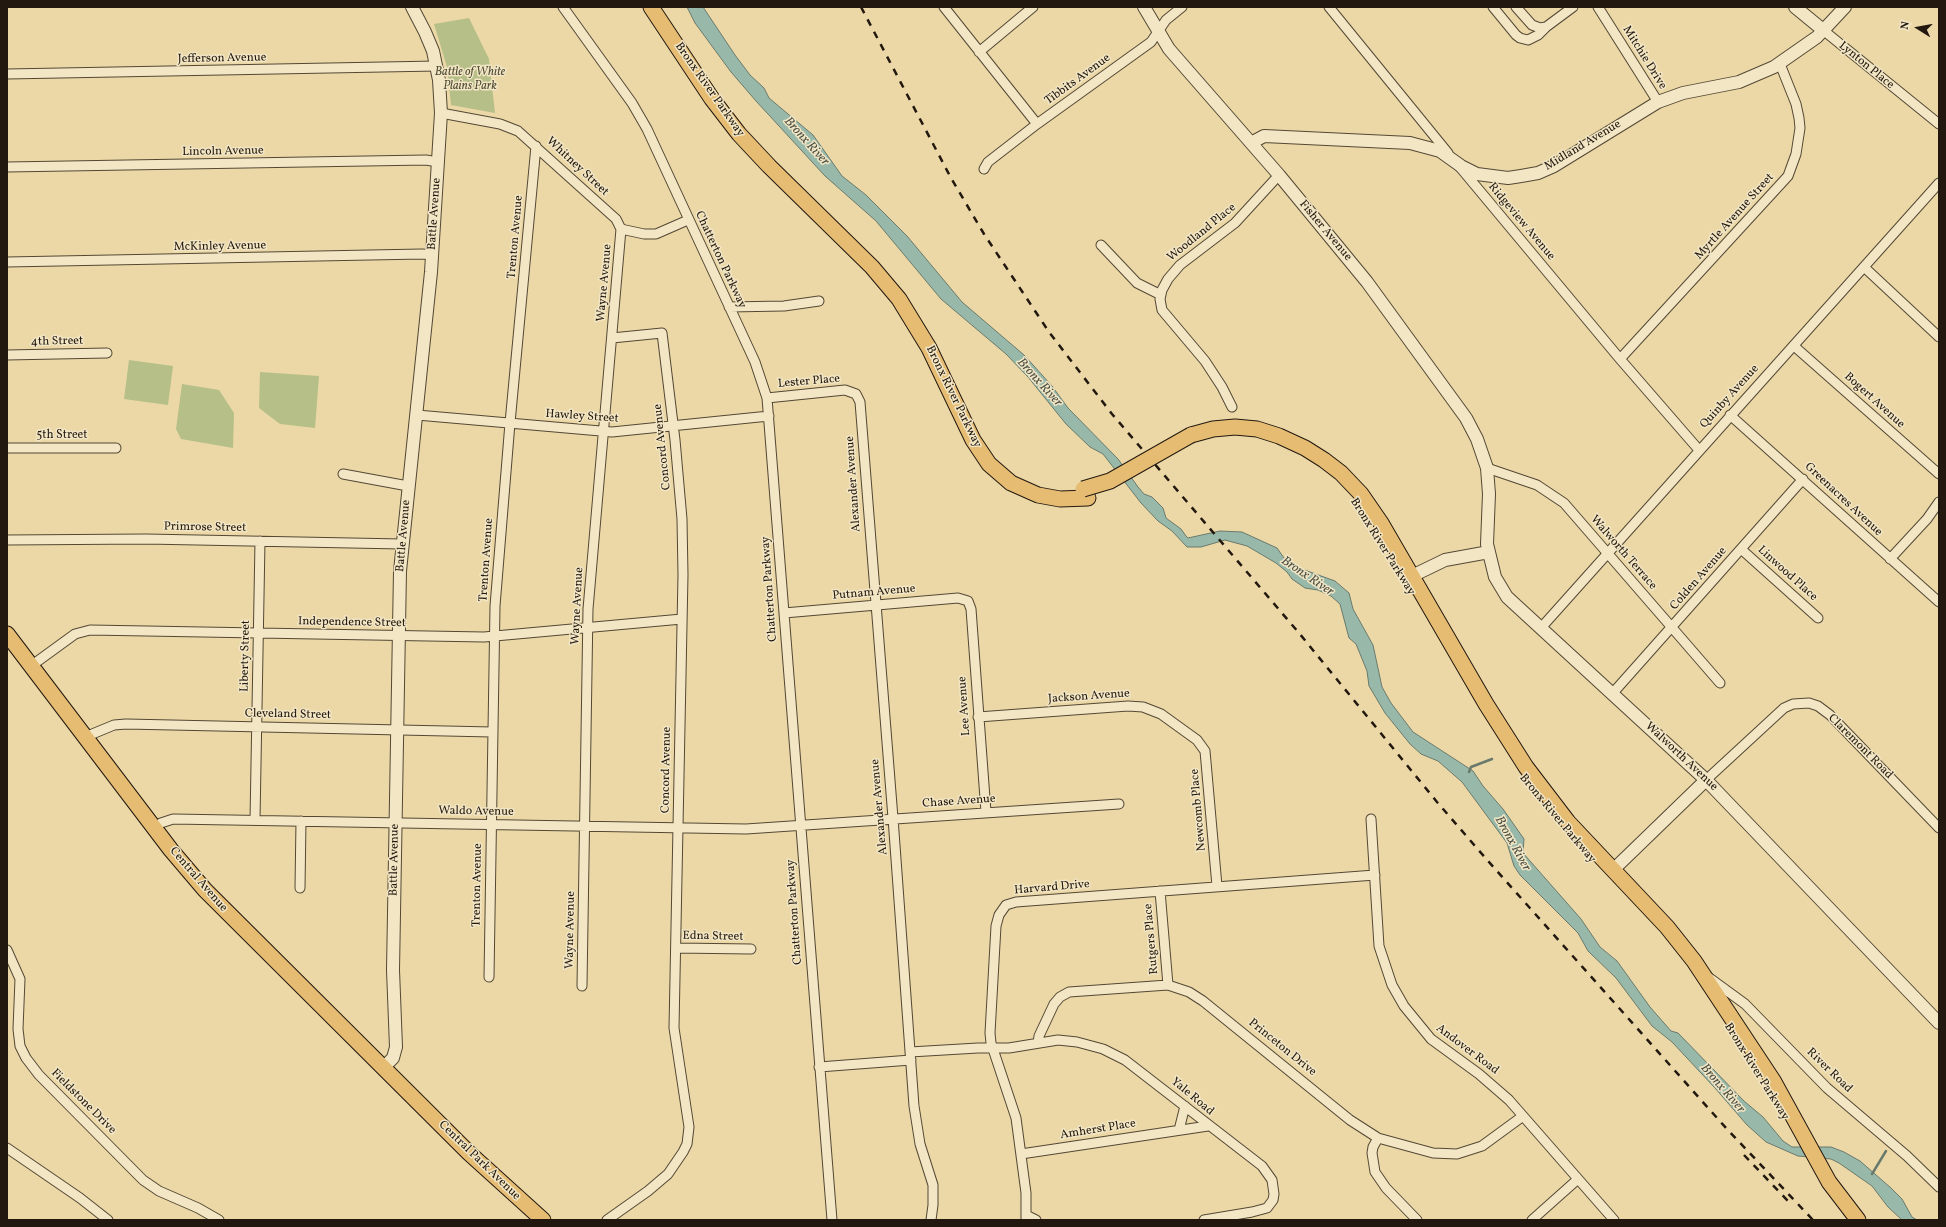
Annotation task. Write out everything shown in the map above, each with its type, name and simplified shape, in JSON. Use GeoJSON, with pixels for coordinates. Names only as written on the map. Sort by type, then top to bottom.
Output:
{"type":"FeatureCollection","features":[{"type":"Feature","properties":{"kind":"main road","name":"Bronx River Parkway"},"geometry":{"type":"LineString","coordinates":[[651,7],[712,99],[739,134],[769,166],[872,267],[899,299],[929,348],[972,440],[994,470],[1011,483],[1038,496],[1060,500],[1085,494],[1193,439],[1220,428],[1250,428],[1285,438],[1318,455],[1341,473],[1365,500],[1412,576],[1497,722],[1526,767],[1609,873],[1688,968],[1768,1089],[1811,1158],[1858,1220]]}},
{"type":"Feature","properties":{"kind":"main road","name":"Bronx River Parkway"},"geometry":{"type":"LineString","coordinates":[[662,7],[724,100],[751,133],[884,265],[902,287],[934,336],[980,435],[996,458],[1012,472],[1037,485],[1085,494]]}},
{"type":"Feature","properties":{"kind":"main road","name":"Bronx River Parkway"},"geometry":{"type":"LineString","coordinates":[[1193,439],[1232,437],[1253,438],[1266,442],[1306,459],[1324,471],[1344,489],[1359,507],[1370,524],[1476,705],[1514,765],[1548,812],[1676,938],[1702,972],[1762,1063],[1807,1141],[1811,1158],[1828,1195],[1846,1220]]}},
{"type":"Feature","properties":{"kind":"main road","name":"Central Avenue"},"geometry":{"type":"LineString","coordinates":[[8,637],[86,737],[154,828],[205,890],[417,1101]]}},
{"type":"Feature","properties":{"kind":"main road","name":"Central Park Avenue"},"geometry":{"type":"LineString","coordinates":[[417,1101],[498,1180],[543,1220]]}},
{"type":"Feature","properties":{"kind":"street","name":"Battle Avenue"},"geometry":{"type":"LineString","coordinates":[[383,1068],[393,1058],[396,1047],[393,970],[396,729],[402,544],[433,255],[441,113],[437,66],[430,42],[412,7]]}},
{"type":"Feature","properties":{"kind":"street","name":"Chatterton Parkway"},"geometry":{"type":"LineString","coordinates":[[563,7],[640,116],[754,362],[767,398],[832,1220]]}},
{"type":"Feature","properties":{"kind":"street"},"geometry":{"type":"LineString","coordinates":[[944,7],[1037,124]]}},
{"type":"Feature","properties":{"kind":"street"},"geometry":{"type":"LineString","coordinates":[[979,52],[1033,7]]}},
{"type":"Feature","properties":{"kind":"street","name":"Fisher Avenue"},"geometry":{"type":"LineString","coordinates":[[1144,7],[1158,32],[1174,54],[1344,252],[1398,323],[1466,418],[1477,439],[1487,468]]}},
{"type":"Feature","properties":{"kind":"street","name":"Tibbits Avenue"},"geometry":{"type":"LineString","coordinates":[[984,169],[988,162],[1037,124],[1151,42],[1166,20],[1182,7]]}},
{"type":"Feature","properties":{"kind":"street","name":"Ridgeview Avenue"},"geometry":{"type":"LineString","coordinates":[[1329,7],[1455,162],[1699,450]]}},
{"type":"Feature","properties":{"kind":"street"},"geometry":{"type":"LineString","coordinates":[[1493,7],[1516,35],[1523,40],[1528,40],[1538,35],[1546,27],[1573,7]]}},
{"type":"Feature","properties":{"kind":"street"},"geometry":{"type":"LineString","coordinates":[[1516,7],[1532,25],[1540,28],[1546,27]]}},
{"type":"Feature","properties":{"kind":"street","name":"Mitchie Drive"},"geometry":{"type":"LineString","coordinates":[[1598,7],[1658,102]]}},
{"type":"Feature","properties":{"kind":"street","name":"Lynton Place"},"geometry":{"type":"LineString","coordinates":[[1795,7],[1939,124]]}},
{"type":"Feature","properties":{"kind":"street","name":"Midland Avenue"},"geometry":{"type":"LineString","coordinates":[[1251,143],[1264,136],[1400,142],[1440,151],[1469,171],[1487,176],[1508,178],[1538,173],[1554,166],[1658,102],[1683,93],[1739,82],[1780,64],[1801,50],[1845,7]]}},
{"type":"Feature","properties":{"kind":"street","name":"Myrtle Avenue Street"},"geometry":{"type":"LineString","coordinates":[[1620,358],[1788,176],[1796,154],[1799,123],[1796,104],[1780,64]]}},
{"type":"Feature","properties":{"kind":"street","name":"Jefferson Avenue"},"geometry":{"type":"LineString","coordinates":[[7,74],[437,66]]}},
{"type":"Feature","properties":{"kind":"street","name":"Whitney Street"},"geometry":{"type":"LineString","coordinates":[[441,113],[506,126],[524,135],[616,219],[621,229]]}},
{"type":"Feature","properties":{"kind":"street","name":"Trenton Avenue"},"geometry":{"type":"LineString","coordinates":[[489,978],[494,637],[510,423],[536,146]]}},
{"type":"Feature","properties":{"kind":"street","name":"Lincoln Avenue"},"geometry":{"type":"LineString","coordinates":[[7,167],[426,160],[438,162]]}},
{"type":"Feature","properties":{"kind":"street","name":"Woodland Place"},"geometry":{"type":"LineString","coordinates":[[1161,295],[1164,285],[1176,269],[1235,223],[1279,175]]}},
{"type":"Feature","properties":{"kind":"street","name":"Quinby Avenue"},"geometry":{"type":"LineString","coordinates":[[1540,629],[1730,415],[1937,189]]}},
{"type":"Feature","properties":{"kind":"street"},"geometry":{"type":"LineString","coordinates":[[621,229],[644,234],[656,234],[688,220]]}},
{"type":"Feature","properties":{"kind":"street","name":"Wayne Avenue"},"geometry":{"type":"LineString","coordinates":[[582,986],[587,628],[621,229]]}},
{"type":"Feature","properties":{"kind":"street"},"geometry":{"type":"LineString","coordinates":[[1101,245],[1138,283],[1161,295],[1162,310],[1205,361],[1222,387],[1232,407]]}},
{"type":"Feature","properties":{"kind":"street","name":"McKinley Avenue"},"geometry":{"type":"LineString","coordinates":[[7,262],[433,255]]}},
{"type":"Feature","properties":{"kind":"street"},"geometry":{"type":"LineString","coordinates":[[1864,267],[1939,337]]}},
{"type":"Feature","properties":{"kind":"street"},"geometry":{"type":"LineString","coordinates":[[729,307],[784,306],[819,301]]}},
{"type":"Feature","properties":{"kind":"street","name":"Concord Avenue"},"geometry":{"type":"LineString","coordinates":[[607,1220],[648,1191],[668,1174],[679,1160],[686,1144],[689,1119],[675,1037],[682,537],[674,427],[662,333],[612,338]]}},
{"type":"Feature","properties":{"kind":"street","name":"Bogert Avenue"},"geometry":{"type":"LineString","coordinates":[[1794,346],[1939,474]]}},
{"type":"Feature","properties":{"kind":"street","name":"4th Street"},"geometry":{"type":"LineString","coordinates":[[7,355],[107,353]]}},
{"type":"Feature","properties":{"kind":"street","name":"Lester Place"},"geometry":{"type":"LineString","coordinates":[[767,398],[840,390],[853,392]]}},
{"type":"Feature","properties":{"kind":"street","name":"Alexander Avenue"},"geometry":{"type":"LineString","coordinates":[[853,392],[858,398],[860,410],[911,1056],[918,1133],[923,1156],[933,1185],[931,1220]]}},
{"type":"Feature","properties":{"kind":"street","name":"Hawley Street"},"geometry":{"type":"LineString","coordinates":[[417,414],[604,432],[621,432],[674,427],[769,416]]}},
{"type":"Feature","properties":{"kind":"street","name":"Greenacres Avenue"},"geometry":{"type":"LineString","coordinates":[[1730,415],[1939,602]]}},
{"type":"Feature","properties":{"kind":"street","name":"5th Street"},"geometry":{"type":"LineString","coordinates":[[7,448],[116,448]]}},
{"type":"Feature","properties":{"kind":"street","name":"Walworth Avenue"},"geometry":{"type":"LineString","coordinates":[[1487,468],[1489,484],[1487,535],[1489,552],[1496,577],[1502,591],[1511,603],[1706,780],[1939,1023]]}},
{"type":"Feature","properties":{"kind":"street","name":"Walworth Terrace"},"geometry":{"type":"LineString","coordinates":[[1487,468],[1529,482],[1552,493],[1570,509],[1720,684]]}},
{"type":"Feature","properties":{"kind":"street"},"geometry":{"type":"LineString","coordinates":[[343,474],[408,486]]}},
{"type":"Feature","properties":{"kind":"street","name":"Colden Avenue"},"geometry":{"type":"LineString","coordinates":[[1612,694],[1803,479]]}},
{"type":"Feature","properties":{"kind":"street"},"geometry":{"type":"LineString","coordinates":[[1890,559],[1927,519],[1939,502]]}},
{"type":"Feature","properties":{"kind":"street","name":"Primrose Street"},"geometry":{"type":"LineString","coordinates":[[7,540],[124,538],[402,544]]}},
{"type":"Feature","properties":{"kind":"street","name":"Liberty Street"},"geometry":{"type":"LineString","coordinates":[[255,820],[260,541]]}},
{"type":"Feature","properties":{"kind":"street","name":"Linwood Place"},"geometry":{"type":"LineString","coordinates":[[1741,549],[1818,618]]}},
{"type":"Feature","properties":{"kind":"street"},"geometry":{"type":"LineString","coordinates":[[1412,576],[1445,560],[1489,552]]}},
{"type":"Feature","properties":{"kind":"street","name":"Putnam Avenue"},"geometry":{"type":"LineString","coordinates":[[784,613],[875,604],[958,598],[966,599]]}},
{"type":"Feature","properties":{"kind":"street","name":"Lee Avenue"},"geometry":{"type":"LineString","coordinates":[[966,599],[971,609],[986,812]]}},
{"type":"Feature","properties":{"kind":"street","name":"Independence Street"},"geometry":{"type":"LineString","coordinates":[[31,666],[68,638],[82,631],[494,637],[682,619]]}},
{"type":"Feature","properties":{"kind":"street","name":"Claremont Road"},"geometry":{"type":"LineString","coordinates":[[1609,873],[1784,708],[1793,704],[1809,703],[1818,706],[1830,715],[1939,828]]}},
{"type":"Feature","properties":{"kind":"street","name":"Jackson Avenue"},"geometry":{"type":"LineString","coordinates":[[978,717],[1136,706],[1156,711],[1193,737]]}},
{"type":"Feature","properties":{"kind":"street","name":"Cleveland Street"},"geometry":{"type":"LineString","coordinates":[[86,737],[114,726],[126,724],[492,732]]}},
{"type":"Feature","properties":{"kind":"street","name":"Newcomb Place"},"geometry":{"type":"LineString","coordinates":[[1193,737],[1200,743],[1206,756],[1217,886]]}},
{"type":"Feature","properties":{"kind":"street","name":"Chase Avenue"},"geometry":{"type":"LineString","coordinates":[[800,825],[1119,804]]}},
{"type":"Feature","properties":{"kind":"street","name":"Waldo Avenue"},"geometry":{"type":"LineString","coordinates":[[154,828],[164,821],[173,819],[746,829],[800,825]]}},
{"type":"Feature","properties":{"kind":"street","name":"Andover Road"},"geometry":{"type":"LineString","coordinates":[[1371,819],[1380,950],[1392,984],[1404,1006],[1431,1039],[1489,1082],[1509,1100],[1614,1220]]}},
{"type":"Feature","properties":{"kind":"street"},"geometry":{"type":"LineString","coordinates":[[300,888],[301,821]]}},
{"type":"Feature","properties":{"kind":"street","name":"Harvard Drive"},"geometry":{"type":"LineString","coordinates":[[1026,1217],[1026,1193],[1013,1108],[993,1048],[989,1025],[996,926],[1000,914],[1006,905],[1016,902],[1375,875]]}},
{"type":"Feature","properties":{"kind":"street","name":"Rutgers Place"},"geometry":{"type":"LineString","coordinates":[[1160,891],[1168,985]]}},
{"type":"Feature","properties":{"kind":"street","name":"Edna Street"},"geometry":{"type":"LineString","coordinates":[[676,948],[751,949]]}},
{"type":"Feature","properties":{"kind":"street","name":"Fieldstone Drive"},"geometry":{"type":"LineString","coordinates":[[7,950],[20,979],[18,1029],[20,1046],[26,1058],[39,1075],[143,1180],[159,1191],[198,1208],[219,1220]]}},
{"type":"Feature","properties":{"kind":"street","name":"River Road"},"geometry":{"type":"LineString","coordinates":[[1702,972],[1745,1004],[1827,1088],[1907,1156],[1939,1187]]}},
{"type":"Feature","properties":{"kind":"street","name":"Princeton Drive"},"geometry":{"type":"LineString","coordinates":[[1038,1043],[1039,1036],[1054,1004],[1064,994],[1080,990],[1168,985],[1185,991],[1204,1001],[1350,1120],[1378,1138],[1433,1153],[1457,1154],[1482,1146],[1523,1116]]}},
{"type":"Feature","properties":{"kind":"street","name":"Yale Road"},"geometry":{"type":"LineString","coordinates":[[819,1067],[911,1056],[993,1048],[1009,1048],[1050,1040],[1066,1041],[1103,1049],[1136,1067],[1208,1126],[1267,1171],[1272,1180],[1274,1194],[1270,1204],[1263,1210],[1204,1220]]}},
{"type":"Feature","properties":{"kind":"street"},"geometry":{"type":"LineString","coordinates":[[1179,1130],[1185,1106]]}},
{"type":"Feature","properties":{"kind":"street","name":"Amherst Place"},"geometry":{"type":"LineString","coordinates":[[1021,1154],[1208,1126]]}},
{"type":"Feature","properties":{"kind":"street"},"geometry":{"type":"LineString","coordinates":[[1378,1138],[1373,1147],[1372,1153],[1376,1172],[1386,1188],[1417,1220]]}},
{"type":"Feature","properties":{"kind":"street"},"geometry":{"type":"LineString","coordinates":[[7,1148],[80,1198],[108,1220]]}},
{"type":"Feature","properties":{"kind":"street"},"geometry":{"type":"LineString","coordinates":[[1532,1220],[1578,1180]]}},
{"type":"Feature","properties":{"kind":"street"},"geometry":{"type":"LineString","coordinates":[[1026,1217],[1036,1220]]}},
{"type":"Feature","properties":{"kind":"green space","name":"Battle of White Plains Park"},"geometry":{"type":"Polygon","coordinates":[[[469,18],[489,59],[495,113],[451,105],[447,67],[434,24],[469,18]]]}},
{"type":"Feature","properties":{"kind":"green space"},"geometry":{"type":"Polygon","coordinates":[[[129,360],[173,366],[168,405],[124,399],[129,360]]]}},
{"type":"Feature","properties":{"kind":"green space"},"geometry":{"type":"Polygon","coordinates":[[[260,372],[319,376],[315,428],[280,424],[259,408],[260,372]]]}},
{"type":"Feature","properties":{"kind":"green space"},"geometry":{"type":"Polygon","coordinates":[[[182,384],[219,390],[234,413],[233,448],[181,439],[176,429],[182,384]]]}},
{"type":"Feature","properties":{"kind":"water","name":"Bronx River"},"geometry":{"type":"Polygon","coordinates":[[[687,7],[703,7],[735,55],[750,75],[764,88],[769,98],[813,135],[842,176],[866,195],[907,236],[962,302],[1024,355],[1052,386],[1068,408],[1118,459],[1144,494],[1152,497],[1163,508],[1166,518],[1181,529],[1188,538],[1220,531],[1242,532],[1277,548],[1284,558],[1299,568],[1335,581],[1349,593],[1353,609],[1373,645],[1382,687],[1391,703],[1413,732],[1473,771],[1524,839],[1523,853],[1581,919],[1600,947],[1617,961],[1650,1007],[1671,1031],[1678,1033],[1744,1101],[1763,1117],[1783,1141],[1792,1147],[1831,1147],[1860,1161],[1902,1199],[1912,1217],[1917,1220],[1902,1220],[1888,1207],[1872,1186],[1839,1163],[1831,1159],[1798,1156],[1766,1142],[1747,1125],[1672,1042],[1652,1026],[1616,978],[1588,951],[1578,933],[1520,875],[1514,866],[1507,843],[1462,782],[1438,761],[1421,754],[1410,744],[1385,713],[1369,686],[1367,671],[1356,644],[1349,638],[1340,604],[1331,596],[1318,590],[1305,588],[1292,579],[1287,572],[1276,563],[1247,546],[1225,540],[1201,547],[1187,547],[1172,531],[1158,521],[1141,503],[1103,454],[1090,447],[1066,424],[1028,377],[1006,354],[941,299],[876,221],[825,176],[756,101],[731,72],[695,23],[687,7]]]}},
{"type":"Feature","properties":{"kind":"waterway"},"geometry":{"type":"LineString","coordinates":[[1469,772],[1471,767],[1492,759]]}},
{"type":"Feature","properties":{"kind":"waterway"},"geometry":{"type":"LineString","coordinates":[[1872,1174],[1886,1151]]}},
{"type":"Feature","properties":{"kind":"railway"},"geometry":{"type":"LineString","coordinates":[[861,7],[951,178],[984,234],[1049,332],[1112,414],[1299,633],[1437,802],[1488,861],[1726,1128],[1813,1220]]}},
{"type":"Feature","properties":{"kind":"railway"},"geometry":{"type":"LineString","coordinates":[[1744,1155],[1788,1201]]}}]}
